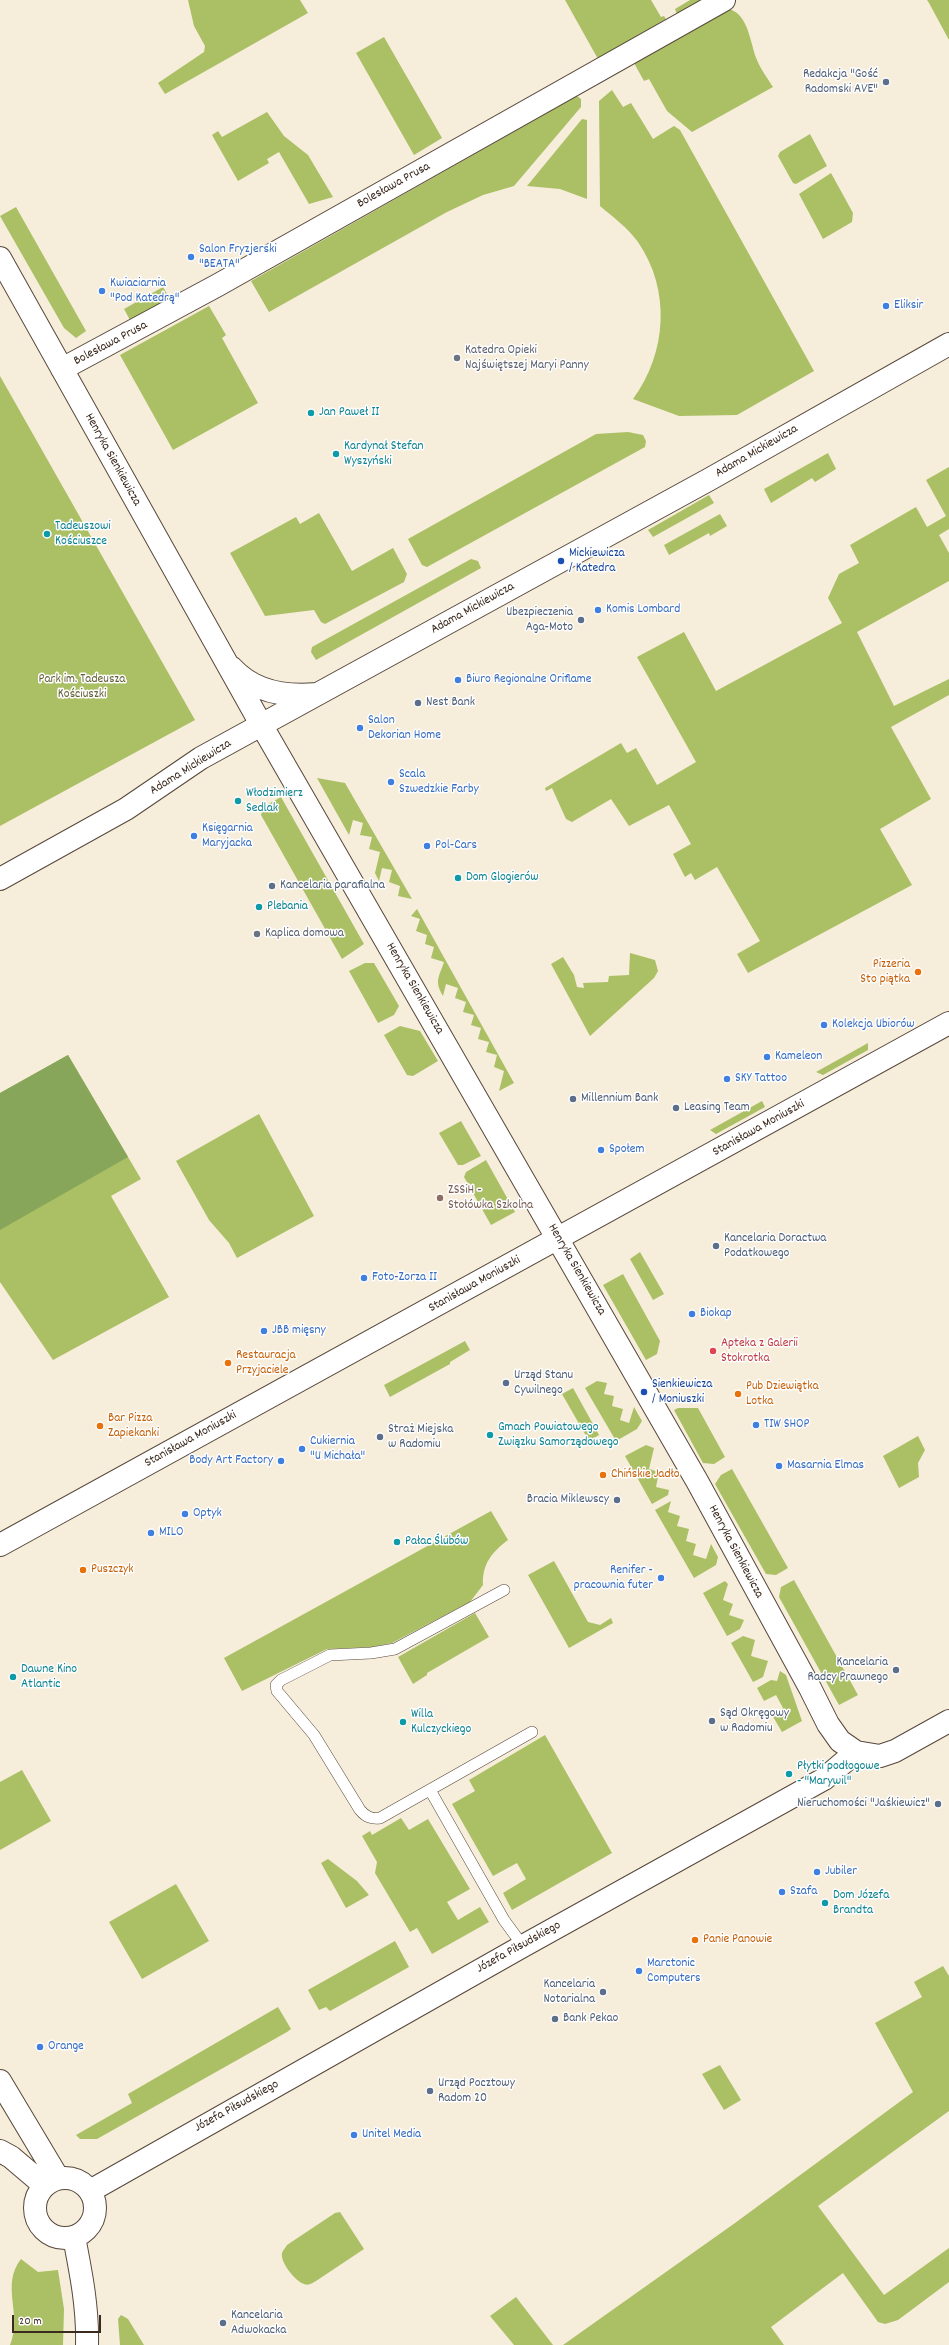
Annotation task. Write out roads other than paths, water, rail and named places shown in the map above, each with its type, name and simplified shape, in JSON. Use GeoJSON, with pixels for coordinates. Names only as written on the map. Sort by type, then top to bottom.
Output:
{"type":"FeatureCollection","features":[{"type":"Feature","properties":{"kind":"street","name":"Bolesława Prusa"},"geometry":{"type":"LineString","coordinates":[[62,369],[218,285],[724,0]]}},
{"type":"Feature","properties":{"kind":"street","name":"Henryka Sienkiewicza"},"geometry":{"type":"LineString","coordinates":[[0,258],[262,726],[558,1238],[697,1482],[810,1688],[828,1724],[840,1741],[856,1752]]}},
{"type":"Feature","properties":{"kind":"street","name":"Adama Mickiewicza"},"geometry":{"type":"LineString","coordinates":[[0,879],[126,809],[182,770],[710,479],[949,344]]}},
{"type":"Feature","properties":{"kind":"street","name":"Henryka Sienkiewicza"},"geometry":{"type":"LineString","coordinates":[[225,660],[247,681],[265,690],[303,696],[320,694]]}},
{"type":"Feature","properties":{"kind":"street","name":"Stanisława Moniuszki"},"geometry":{"type":"LineString","coordinates":[[0,1545],[949,1024]]}},
{"type":"Feature","properties":{"kind":"street"},"geometry":{"type":"LineString","coordinates":[[856,1752],[880,1756],[895,1751],[949,1721]]}},
{"type":"Feature","properties":{"kind":"street","name":"Józefa Piłsudskiego"},"geometry":{"type":"LineString","coordinates":[[90,2191],[524,1946],[824,1779],[856,1752]]}},
{"type":"Feature","properties":{"kind":"street"},"geometry":{"type":"LineString","coordinates":[[0,2081],[51,2182]]}},
{"type":"Feature","properties":{"kind":"street"},"geometry":{"type":"LineString","coordinates":[[0,2150],[51,2182]]}},
{"type":"Feature","properties":{"kind":"street"},"geometry":{"type":"LineString","coordinates":[[73,2178],[84,2183],[90,2191],[95,2202],[93,2221],[88,2229],[74,2237],[54,2236],[41,2227],[35,2214],[35,2204],[38,2194],[51,2182],[73,2178]]}},
{"type":"Feature","properties":{"kind":"street"},"geometry":{"type":"LineString","coordinates":[[74,2237],[84,2283],[87,2345]]}},
{"type":"Feature","properties":{"kind":"lane"},"geometry":{"type":"LineString","coordinates":[[504,1590],[395,1649],[371,1653],[330,1655],[281,1680],[276,1685],[277,1691],[304,1722],[364,1815],[370,1818],[380,1818],[532,1732]]}},
{"type":"Feature","properties":{"kind":"lane"},"geometry":{"type":"LineString","coordinates":[[430,1790],[504,1920],[524,1946]]}},
{"type":"Feature","properties":{"kind":"place","name":"Redakcja \"Gość Radomski AVE\""},"geometry":{"type":"Point","coordinates":[886,82]}},
{"type":"Feature","properties":{"kind":"place","name":"Salon Fryzjerski \"BEATA\""},"geometry":{"type":"Point","coordinates":[191,257]}},
{"type":"Feature","properties":{"kind":"place","name":"Kwiaciarnia \"Pod Katedrą\""},"geometry":{"type":"Point","coordinates":[102,291]}},
{"type":"Feature","properties":{"kind":"place","name":"Eliksir"},"geometry":{"type":"Point","coordinates":[886,306]}},
{"type":"Feature","properties":{"kind":"place","name":"Katedra Opieki Najświętszej Maryi Panny"},"geometry":{"type":"Point","coordinates":[457,358]}},
{"type":"Feature","properties":{"kind":"place","name":"Jan Paweł II"},"geometry":{"type":"Point","coordinates":[311,413]}},
{"type":"Feature","properties":{"kind":"place","name":"Kardynał Stefan Wyszyński"},"geometry":{"type":"Point","coordinates":[336,454]}},
{"type":"Feature","properties":{"kind":"place","name":"Tadeuszowi Kościuszce"},"geometry":{"type":"Point","coordinates":[47,534]}},
{"type":"Feature","properties":{"kind":"place","name":"Mickiewicza / Katedra"},"geometry":{"type":"Point","coordinates":[561,561]}},
{"type":"Feature","properties":{"kind":"place","name":"Komis Lombard"},"geometry":{"type":"Point","coordinates":[598,610]}},
{"type":"Feature","properties":{"kind":"place","name":"Ubezpieczenia Aga-Moto"},"geometry":{"type":"Point","coordinates":[581,620]}},
{"type":"Feature","properties":{"kind":"place","name":"Biuro Regionalne Oriflame"},"geometry":{"type":"Point","coordinates":[458,680]}},
{"type":"Feature","properties":{"kind":"place","name":"Nest Bank"},"geometry":{"type":"Point","coordinates":[418,703]}},
{"type":"Feature","properties":{"kind":"place","name":"Salon Dekorian Home"},"geometry":{"type":"Point","coordinates":[360,728]}},
{"type":"Feature","properties":{"kind":"place","name":"Scala Szwedzkie Farby"},"geometry":{"type":"Point","coordinates":[391,782]}},
{"type":"Feature","properties":{"kind":"place","name":"Włodzimierz Sedlak"},"geometry":{"type":"Point","coordinates":[238,801]}},
{"type":"Feature","properties":{"kind":"place","name":"Księgarnia Maryjacka"},"geometry":{"type":"Point","coordinates":[194,836]}},
{"type":"Feature","properties":{"kind":"place","name":"Pol-Cars"},"geometry":{"type":"Point","coordinates":[427,846]}},
{"type":"Feature","properties":{"kind":"place","name":"Dom Glogierów"},"geometry":{"type":"Point","coordinates":[458,878]}},
{"type":"Feature","properties":{"kind":"place","name":"Kancelaria parafialna"},"geometry":{"type":"Point","coordinates":[272,886]}},
{"type":"Feature","properties":{"kind":"place","name":"Plebania"},"geometry":{"type":"Point","coordinates":[259,907]}},
{"type":"Feature","properties":{"kind":"place","name":"Kaplica domowa"},"geometry":{"type":"Point","coordinates":[257,934]}},
{"type":"Feature","properties":{"kind":"place","name":"Pizzeria Sto piątka"},"geometry":{"type":"Point","coordinates":[918,972]}},
{"type":"Feature","properties":{"kind":"place","name":"Kolekcja Ubiorów"},"geometry":{"type":"Point","coordinates":[824,1025]}},
{"type":"Feature","properties":{"kind":"place","name":"Kameleon"},"geometry":{"type":"Point","coordinates":[767,1057]}},
{"type":"Feature","properties":{"kind":"place","name":"SKY Tattoo"},"geometry":{"type":"Point","coordinates":[727,1079]}},
{"type":"Feature","properties":{"kind":"place","name":"Millennium Bank"},"geometry":{"type":"Point","coordinates":[573,1099]}},
{"type":"Feature","properties":{"kind":"place","name":"Leasing Team"},"geometry":{"type":"Point","coordinates":[676,1108]}},
{"type":"Feature","properties":{"kind":"place","name":"Społem"},"geometry":{"type":"Point","coordinates":[601,1150]}},
{"type":"Feature","properties":{"kind":"place","name":"ZSSiH - Stołówka Szkolna"},"geometry":{"type":"Point","coordinates":[440,1198]}},
{"type":"Feature","properties":{"kind":"place","name":"Kancelaria Doractwa Podatkowego"},"geometry":{"type":"Point","coordinates":[716,1246]}},
{"type":"Feature","properties":{"kind":"place","name":"Foto-Zorza II"},"geometry":{"type":"Point","coordinates":[364,1278]}},
{"type":"Feature","properties":{"kind":"place","name":"Biokap"},"geometry":{"type":"Point","coordinates":[692,1314]}},
{"type":"Feature","properties":{"kind":"place","name":"JBB mięsny"},"geometry":{"type":"Point","coordinates":[264,1331]}},
{"type":"Feature","properties":{"kind":"place","name":"Apteka z Galerii Stokrotka"},"geometry":{"type":"Point","coordinates":[713,1351]}},
{"type":"Feature","properties":{"kind":"place","name":"Restauracja Przyjaciele"},"geometry":{"type":"Point","coordinates":[228,1363]}},
{"type":"Feature","properties":{"kind":"place","name":"Urząd Stanu Cywilnego"},"geometry":{"type":"Point","coordinates":[506,1383]}},
{"type":"Feature","properties":{"kind":"place","name":"Sienkiewicza / Moniuszki"},"geometry":{"type":"Point","coordinates":[644,1392]}},
{"type":"Feature","properties":{"kind":"place","name":"Pub Dziewiątka Lotka"},"geometry":{"type":"Point","coordinates":[738,1394]}},
{"type":"Feature","properties":{"kind":"place","name":"TIW SHOP"},"geometry":{"type":"Point","coordinates":[756,1425]}},
{"type":"Feature","properties":{"kind":"place","name":"Bar Pizza Zapiekanki"},"geometry":{"type":"Point","coordinates":[100,1426]}},
{"type":"Feature","properties":{"kind":"place","name":"Gmach Powiatowego Związku Samorządowego"},"geometry":{"type":"Point","coordinates":[490,1435]}},
{"type":"Feature","properties":{"kind":"place","name":"Straż Miejska w Radomiu"},"geometry":{"type":"Point","coordinates":[380,1437]}},
{"type":"Feature","properties":{"kind":"place","name":"Cukiernia \"U Michała\""},"geometry":{"type":"Point","coordinates":[302,1449]}},
{"type":"Feature","properties":{"kind":"place","name":"Body Art Factory"},"geometry":{"type":"Point","coordinates":[281,1461]}},
{"type":"Feature","properties":{"kind":"place","name":"Masarnia Elmas"},"geometry":{"type":"Point","coordinates":[779,1466]}},
{"type":"Feature","properties":{"kind":"place","name":"Chińskie Jadło"},"geometry":{"type":"Point","coordinates":[603,1475]}},
{"type":"Feature","properties":{"kind":"place","name":"Bracia Miklewscy"},"geometry":{"type":"Point","coordinates":[617,1500]}},
{"type":"Feature","properties":{"kind":"place","name":"Optyk"},"geometry":{"type":"Point","coordinates":[185,1514]}},
{"type":"Feature","properties":{"kind":"place","name":"MILO"},"geometry":{"type":"Point","coordinates":[151,1533]}},
{"type":"Feature","properties":{"kind":"place","name":"Pałac Ślubów"},"geometry":{"type":"Point","coordinates":[397,1542]}},
{"type":"Feature","properties":{"kind":"place","name":"Puszczyk"},"geometry":{"type":"Point","coordinates":[83,1570]}},
{"type":"Feature","properties":{"kind":"place","name":"Renifer - pracownia futer"},"geometry":{"type":"Point","coordinates":[661,1578]}},
{"type":"Feature","properties":{"kind":"place","name":"Kancelaria Radcy Prawnego"},"geometry":{"type":"Point","coordinates":[896,1670]}},
{"type":"Feature","properties":{"kind":"place","name":"Dawne Kino Atlantic"},"geometry":{"type":"Point","coordinates":[13,1677]}},
{"type":"Feature","properties":{"kind":"place","name":"Sąd Okręgowy w Radomiu"},"geometry":{"type":"Point","coordinates":[712,1721]}},
{"type":"Feature","properties":{"kind":"place","name":"Willa Kulczyckiego"},"geometry":{"type":"Point","coordinates":[403,1722]}},
{"type":"Feature","properties":{"kind":"place","name":"Płytki podłogowe - \"Marywil\""},"geometry":{"type":"Point","coordinates":[789,1774]}},
{"type":"Feature","properties":{"kind":"place","name":"Nieruchomości \"Jaśkiewicz\""},"geometry":{"type":"Point","coordinates":[938,1804]}},
{"type":"Feature","properties":{"kind":"place","name":"Jubiler"},"geometry":{"type":"Point","coordinates":[817,1872]}},
{"type":"Feature","properties":{"kind":"place","name":"Szafa"},"geometry":{"type":"Point","coordinates":[782,1892]}},
{"type":"Feature","properties":{"kind":"place","name":"Dom Józefa Brandta"},"geometry":{"type":"Point","coordinates":[825,1903]}},
{"type":"Feature","properties":{"kind":"place","name":"Panie Panowie"},"geometry":{"type":"Point","coordinates":[695,1940]}},
{"type":"Feature","properties":{"kind":"place","name":"Marctonic Computers"},"geometry":{"type":"Point","coordinates":[639,1971]}},
{"type":"Feature","properties":{"kind":"place","name":"Kancelaria Notarialna"},"geometry":{"type":"Point","coordinates":[603,1992]}},
{"type":"Feature","properties":{"kind":"place","name":"Bank Pekao"},"geometry":{"type":"Point","coordinates":[555,2019]}},
{"type":"Feature","properties":{"kind":"place","name":"Orange"},"geometry":{"type":"Point","coordinates":[40,2047]}},
{"type":"Feature","properties":{"kind":"place","name":"Urząd Pocztowy Radom 20"},"geometry":{"type":"Point","coordinates":[430,2091]}},
{"type":"Feature","properties":{"kind":"place","name":"Unitel Media"},"geometry":{"type":"Point","coordinates":[354,2135]}},
{"type":"Feature","properties":{"kind":"place","name":"Kancelaria Adwokacka"},"geometry":{"type":"Point","coordinates":[223,2323]}},
{"type":"Feature","properties":{"kind":"park label","name":"Park im. Tadeusza Kościuszki"},"geometry":{"type":"Point","coordinates":[82,688]}}]}
